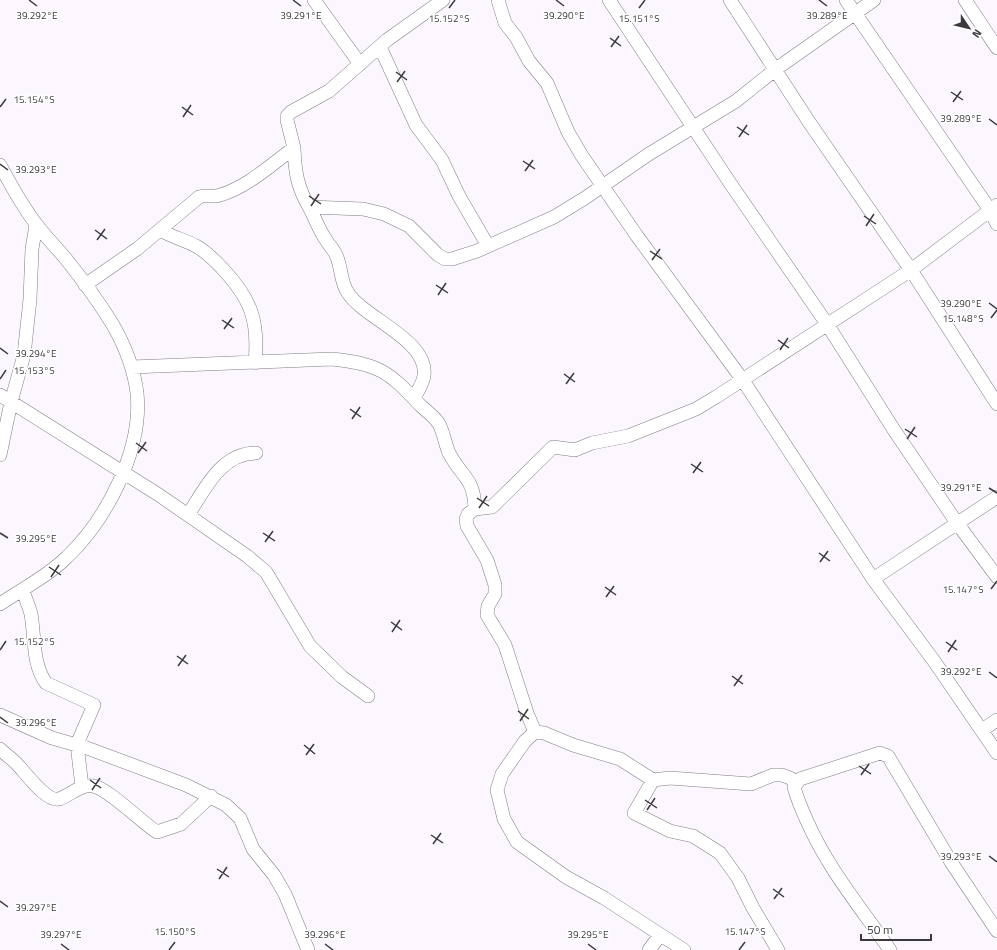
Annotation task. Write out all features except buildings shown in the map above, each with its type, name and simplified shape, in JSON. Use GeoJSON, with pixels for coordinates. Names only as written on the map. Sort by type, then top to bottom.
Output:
{"type":"FeatureCollection","features":[{"type":"Feature","properties":{"kind":"street"},"geometry":{"type":"LineString","coordinates":[[314,0],[360,64]]}},
{"type":"Feature","properties":{"kind":"street"},"geometry":{"type":"LineString","coordinates":[[414,398],[424,375],[423,363],[417,351],[410,343],[363,308],[349,295],[343,283],[336,255],[325,240],[310,207],[302,194],[295,175],[294,148],[287,116],[291,112],[329,90],[380,47],[443,0]]}},
{"type":"Feature","properties":{"kind":"street"},"geometry":{"type":"LineString","coordinates":[[498,0],[505,23],[516,37],[529,61],[547,83],[568,132],[582,156],[637,236],[742,379],[873,579],[934,661],[997,753]]}},
{"type":"Feature","properties":{"kind":"street"},"geometry":{"type":"LineString","coordinates":[[609,0],[694,126],[730,183],[827,324],[894,430],[957,523],[997,577]]}},
{"type":"Feature","properties":{"kind":"street"},"geometry":{"type":"LineString","coordinates":[[730,0],[809,122],[911,270],[997,404]]}},
{"type":"Feature","properties":{"kind":"street"},"geometry":{"type":"LineString","coordinates":[[846,0],[994,207],[997,224]]}},
{"type":"Feature","properties":{"kind":"street"},"geometry":{"type":"LineString","coordinates":[[310,207],[363,209],[384,214],[409,226],[438,255],[445,259],[452,259],[488,246],[554,217],[603,186],[694,126],[736,101],[776,69],[874,0]]}},
{"type":"Feature","properties":{"kind":"street"},"geometry":{"type":"LineString","coordinates":[[964,0],[997,48]]}},
{"type":"Feature","properties":{"kind":"street"},"geometry":{"type":"LineString","coordinates":[[380,47],[413,120],[442,160],[459,196],[488,246]]}},
{"type":"Feature","properties":{"kind":"street"},"geometry":{"type":"LineString","coordinates":[[85,285],[160,230],[199,196],[205,194],[220,196],[248,182],[294,148]]}},
{"type":"Feature","properties":{"kind":"street"},"geometry":{"type":"LineString","coordinates":[[0,165],[36,225],[66,259],[112,324],[132,367],[137,393],[137,423],[131,450],[109,505],[81,544],[66,559],[23,590],[0,604]]}},
{"type":"Feature","properties":{"kind":"street"},"geometry":{"type":"LineString","coordinates":[[796,782],[782,775],[773,775],[751,784],[670,778],[653,780],[620,759],[535,732],[527,713],[505,645],[487,615],[488,606],[495,594],[495,584],[487,560],[467,526],[466,519],[468,514],[475,510],[492,507],[553,447],[575,450],[592,443],[628,436],[696,409],[911,270],[994,207]]}},
{"type":"Feature","properties":{"kind":"street"},"geometry":{"type":"LineString","coordinates":[[0,455],[6,398],[24,355],[32,249],[36,225]]}},
{"type":"Feature","properties":{"kind":"street"},"geometry":{"type":"LineString","coordinates":[[160,230],[172,238],[195,245],[206,252],[240,287],[248,301],[253,318],[256,346],[255,362]]}},
{"type":"Feature","properties":{"kind":"street"},"geometry":{"type":"LineString","coordinates":[[132,367],[310,359],[356,362],[382,370],[397,380],[439,423],[449,452],[467,478],[474,493],[475,510]]}},
{"type":"Feature","properties":{"kind":"street"},"geometry":{"type":"LineString","coordinates":[[6,398],[188,514],[247,556],[266,572],[310,646],[332,668],[368,696]]}},
{"type":"Feature","properties":{"kind":"street"},"geometry":{"type":"LineString","coordinates":[[188,514],[219,469],[226,462],[238,456],[256,453]]}},
{"type":"Feature","properties":{"kind":"street"},"geometry":{"type":"LineString","coordinates":[[873,579],[997,497]]}},
{"type":"Feature","properties":{"kind":"street"},"geometry":{"type":"LineString","coordinates":[[23,590],[31,613],[35,650],[42,677],[46,683],[94,705],[77,744],[82,787]]}},
{"type":"Feature","properties":{"kind":"street"},"geometry":{"type":"LineString","coordinates":[[0,715],[52,738],[77,744],[211,796],[226,805],[240,818],[253,849],[274,875],[286,894],[308,950]]}},
{"type":"Feature","properties":{"kind":"street"},"geometry":{"type":"LineString","coordinates":[[982,730],[997,720]]}},
{"type":"Feature","properties":{"kind":"street"},"geometry":{"type":"LineString","coordinates":[[535,732],[525,741],[502,774],[497,790],[500,807],[509,830],[517,842],[566,877],[604,898],[684,950]]}},
{"type":"Feature","properties":{"kind":"street"},"geometry":{"type":"LineString","coordinates":[[0,749],[16,762],[46,795],[54,799],[60,799],[82,787],[93,786],[102,790],[157,832],[181,824],[211,796]]}},
{"type":"Feature","properties":{"kind":"street"},"geometry":{"type":"LineString","coordinates":[[890,950],[828,863],[796,796],[794,787],[796,782],[800,779],[880,753],[888,756],[950,862],[997,931]]}},
{"type":"Feature","properties":{"kind":"street"},"geometry":{"type":"LineString","coordinates":[[653,780],[634,813],[670,831],[693,836],[720,854],[738,878],[753,908],[778,950]]}},
{"type":"Feature","properties":{"kind":"street"},"geometry":{"type":"LineString","coordinates":[[649,950],[660,935]]}}]}
